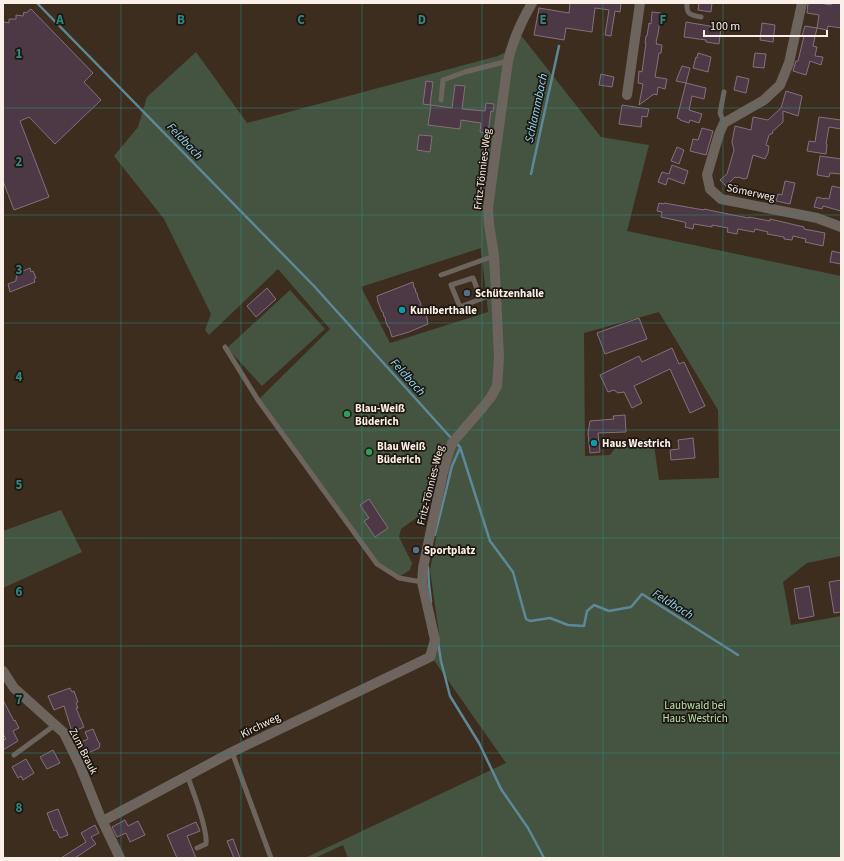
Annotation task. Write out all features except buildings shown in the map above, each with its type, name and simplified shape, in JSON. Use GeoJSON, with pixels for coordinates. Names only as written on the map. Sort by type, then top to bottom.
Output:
{"type":"FeatureCollection","features":[{"type":"Feature","properties":{"kind":"street","name":"Fritz-Tönnies-Weg"},"geometry":{"type":"LineString","coordinates":[[430,657],[435,640],[422,582],[423,568],[443,473],[448,454],[454,441],[491,397],[497,386],[499,357],[496,293],[494,256],[488,208],[508,61],[512,44],[525,14],[532,3]]}},
{"type":"Feature","properties":{"kind":"street"},"geometry":{"type":"LineString","coordinates":[[627,95],[640,3]]}},
{"type":"Feature","properties":{"kind":"street"},"geometry":{"type":"LineString","coordinates":[[724,123],[764,100],[780,85],[789,63],[802,3]]}},
{"type":"Feature","properties":{"kind":"street","name":"Sömerweg"},"geometry":{"type":"LineString","coordinates":[[724,123],[719,134],[707,175],[710,189],[721,199],[818,218],[841,227]]}},
{"type":"Feature","properties":{"kind":"street","name":"Kirchweg"},"geometry":{"type":"LineString","coordinates":[[102,821],[232,752],[430,657]]}},
{"type":"Feature","properties":{"kind":"street","name":"Zum Brauk"},"geometry":{"type":"LineString","coordinates":[[3,671],[14,688],[64,733],[80,766],[102,821],[120,858]]}},
{"type":"Feature","properties":{"kind":"lane"},"geometry":{"type":"LineString","coordinates":[[687,3],[686,8],[688,12],[691,15],[701,17]]}},
{"type":"Feature","properties":{"kind":"lane"},"geometry":{"type":"LineString","coordinates":[[441,100],[443,80],[465,72],[508,61]]}},
{"type":"Feature","properties":{"kind":"lane"},"geometry":{"type":"LineString","coordinates":[[724,92],[720,113],[724,123]]}},
{"type":"Feature","properties":{"kind":"lane"},"geometry":{"type":"LineString","coordinates":[[441,275],[494,256]]}},
{"type":"Feature","properties":{"kind":"lane"},"geometry":{"type":"LineString","coordinates":[[481,299],[472,278],[451,285],[460,307],[481,299],[496,293]]}},
{"type":"Feature","properties":{"kind":"lane"},"geometry":{"type":"LineString","coordinates":[[225,347],[258,400],[377,564],[399,578],[422,582]]}},
{"type":"Feature","properties":{"kind":"lane"},"geometry":{"type":"LineString","coordinates":[[14,755],[55,725]]}},
{"type":"Feature","properties":{"kind":"lane"},"geometry":{"type":"LineString","coordinates":[[232,752],[271,858]]}},
{"type":"Feature","properties":{"kind":"lane"},"geometry":{"type":"LineString","coordinates":[[185,777],[189,780],[206,839],[206,844],[197,848]]}},
{"type":"Feature","properties":{"kind":"green space","name":"Laubwald bei Haus Westrich"},"geometry":{"type":"Polygon","coordinates":[[[520,34],[601,137],[649,145],[627,231],[841,276],[841,556],[807,563],[783,582],[791,625],[841,616],[841,858],[348,858],[343,845],[315,858],[305,858],[506,763],[433,659],[439,634],[430,570],[448,475],[446,470],[436,469],[423,513],[401,529],[399,537],[412,563],[410,570],[399,577],[378,564],[259,399],[330,329],[278,269],[209,335],[205,330],[211,314],[164,219],[114,156],[138,127],[147,97],[196,52],[247,123],[498,56],[516,47],[520,34]],[[481,248],[361,287],[390,343],[488,312],[481,248]],[[659,312],[584,333],[585,456],[610,455],[620,442],[653,438],[659,480],[719,478],[718,410],[659,312]]]}},
{"type":"Feature","properties":{"kind":"green space"},"geometry":{"type":"Polygon","coordinates":[[[290,290],[325,329],[262,386],[227,348],[290,290]]]}},
{"type":"Feature","properties":{"kind":"green space"},"geometry":{"type":"Polygon","coordinates":[[[61,510],[82,552],[3,588],[3,531],[61,510]]]}},
{"type":"Feature","properties":{"kind":"waterway","name":"Feldbach"},"geometry":{"type":"LineString","coordinates":[[37,3],[314,286],[452,439]]}},
{"type":"Feature","properties":{"kind":"waterway","name":"Schlammbach"},"geometry":{"type":"LineString","coordinates":[[531,174],[559,46]]}},
{"type":"Feature","properties":{"kind":"waterway","name":"Feldbach"},"geometry":{"type":"LineString","coordinates":[[456,443],[460,447],[490,541],[513,572],[526,619],[530,621],[550,618],[568,625],[584,626],[587,611],[594,605],[609,611],[631,607],[642,594],[738,655]]}},
{"type":"Feature","properties":{"kind":"waterway"},"geometry":{"type":"LineString","coordinates":[[435,535],[452,466],[460,448]]}},
{"type":"Feature","properties":{"kind":"waterway"},"geometry":{"type":"LineString","coordinates":[[428,567],[431,602]]}},
{"type":"Feature","properties":{"kind":"waterway"},"geometry":{"type":"LineString","coordinates":[[438,642],[450,696],[479,743],[501,789],[528,828],[544,858]]}},
{"type":"Feature","properties":{"kind":"place","name":"Schützenhalle"},"geometry":{"type":"Point","coordinates":[467,293]}},
{"type":"Feature","properties":{"kind":"place","name":"Kuniberthalle"},"geometry":{"type":"Point","coordinates":[402,310]}},
{"type":"Feature","properties":{"kind":"place","name":"Blau-Weiß Büderich"},"geometry":{"type":"Point","coordinates":[347,414]}},
{"type":"Feature","properties":{"kind":"place","name":"Haus Westrich"},"geometry":{"type":"Point","coordinates":[594,443]}},
{"type":"Feature","properties":{"kind":"place","name":"Blau Weiß Büderich"},"geometry":{"type":"Point","coordinates":[369,452]}},
{"type":"Feature","properties":{"kind":"place","name":"Sportplatz"},"geometry":{"type":"Point","coordinates":[416,550]}}]}
